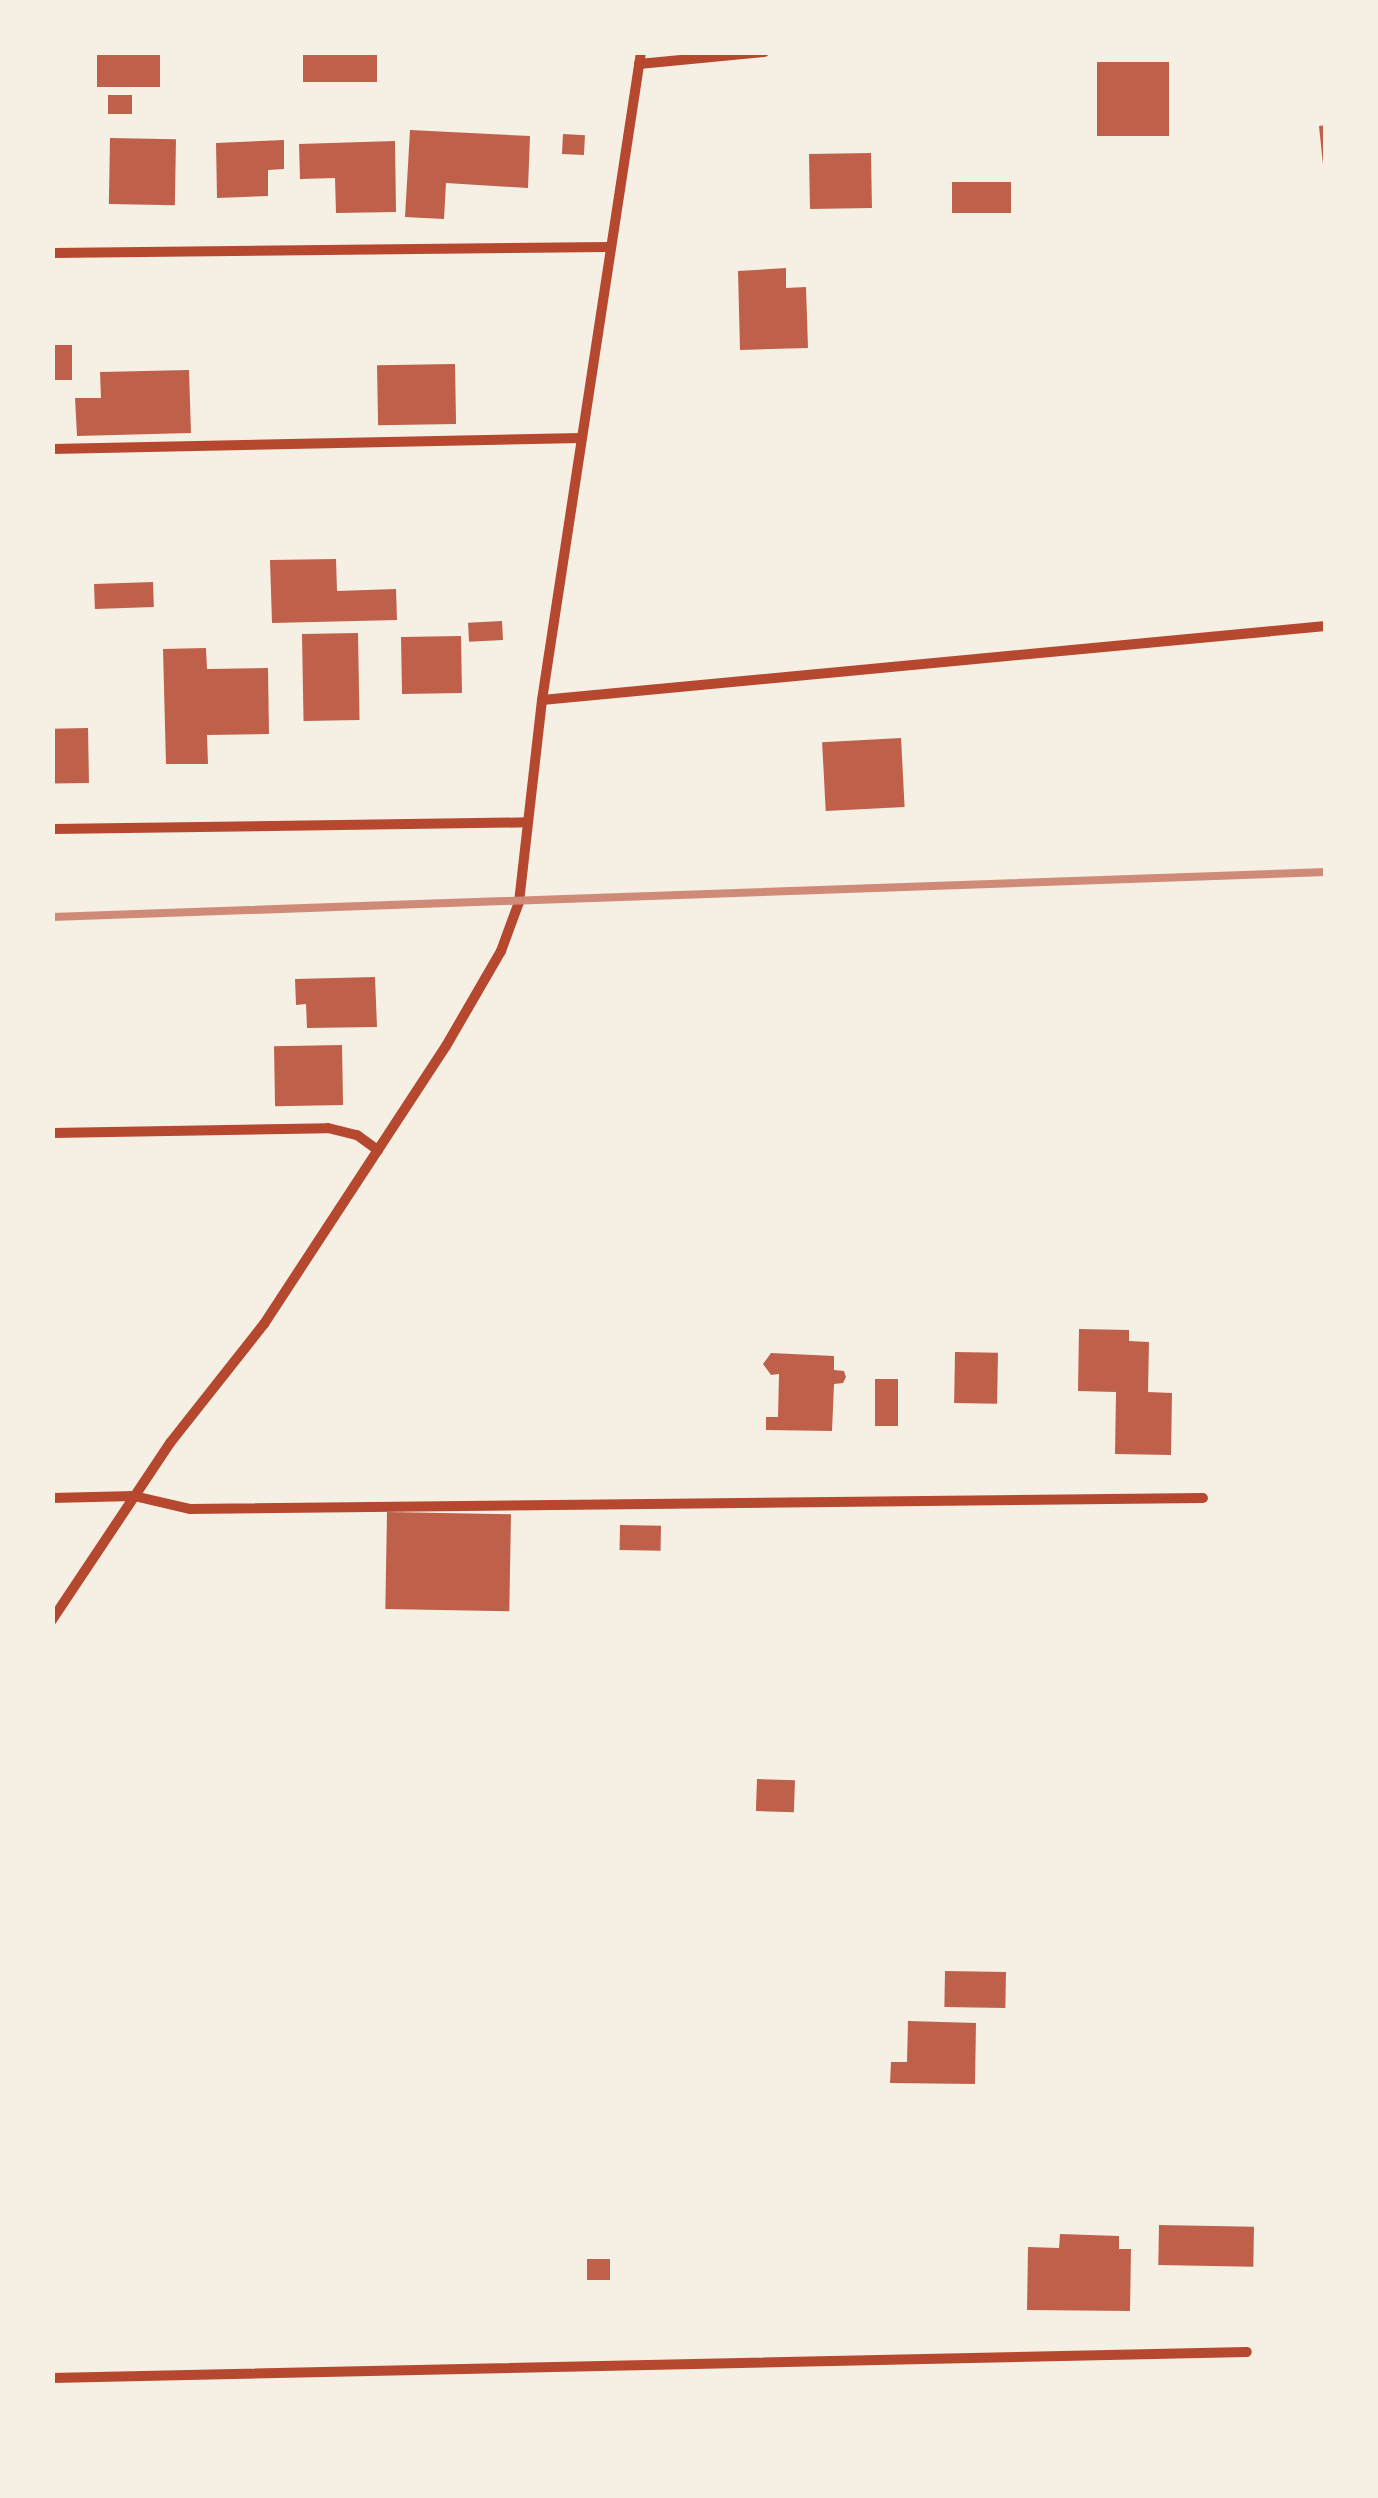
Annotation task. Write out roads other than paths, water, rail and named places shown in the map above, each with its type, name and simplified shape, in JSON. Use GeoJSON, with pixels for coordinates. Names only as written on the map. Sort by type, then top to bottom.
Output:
{"type":"FeatureCollection","features":[{"type":"Feature","properties":{"kind":"street"},"geometry":{"type":"LineString","coordinates":[[52,1620],[134,1496],[264,1324],[501,951],[519,902],[542,700],[640,58],[764,52]]}},
{"type":"Feature","properties":{"kind":"street"},"geometry":{"type":"LineString","coordinates":[[52,253],[609,247]]}},
{"type":"Feature","properties":{"kind":"street"},"geometry":{"type":"LineString","coordinates":[[52,448],[581,438]]}},
{"type":"Feature","properties":{"kind":"street"},"geometry":{"type":"LineString","coordinates":[[542,700],[1326,626]]}},
{"type":"Feature","properties":{"kind":"street"},"geometry":{"type":"LineString","coordinates":[[52,829],[527,822]]}},
{"type":"Feature","properties":{"kind":"street"},"geometry":{"type":"LineString","coordinates":[[52,1133],[328,1128],[357,1135],[378,1150]]}},
{"type":"Feature","properties":{"kind":"street"},"geometry":{"type":"LineString","coordinates":[[52,1498],[134,1496],[190,1509],[1203,1498]]}},
{"type":"Feature","properties":{"kind":"street"},"geometry":{"type":"LineString","coordinates":[[52,2378],[1247,2352]]}},
{"type":"Feature","properties":{"kind":"railway"},"geometry":{"type":"LineString","coordinates":[[52,917],[1326,872]]}}]}
